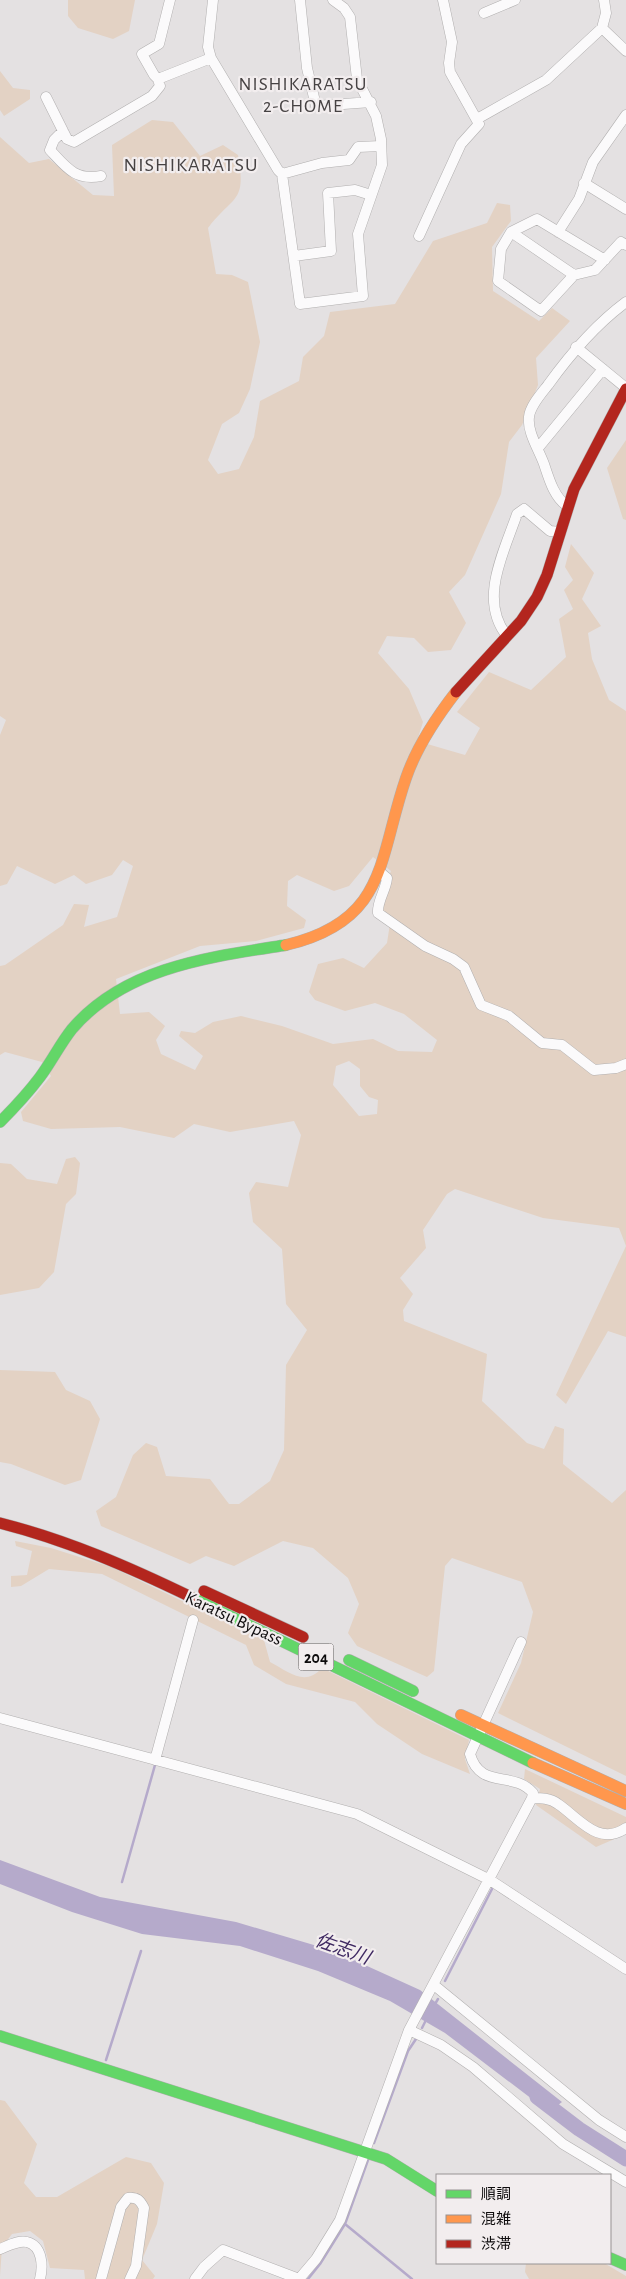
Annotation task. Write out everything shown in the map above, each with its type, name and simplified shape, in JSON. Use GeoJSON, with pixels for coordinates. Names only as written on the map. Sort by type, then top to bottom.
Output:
{"type":"FeatureCollection","features":[{"type":"Feature","properties":{"kind":"main road"},"geometry":{"type":"LineString","coordinates":[[7,1119],[40,1079],[60,1045],[74,1028],[98,1004],[118,990],[184,963],[215,955],[306,942],[334,928],[355,910],[370,892],[381,873],[406,775],[429,727],[447,703],[507,636],[536,598],[560,532],[567,506],[593,450],[626,388]]}},
{"type":"Feature","properties":{"kind":"main road","name":"Karatsu Bypass"},"geometry":{"type":"LineString","coordinates":[[0,1516],[61,1532],[98,1546],[198,1588],[311,1642]]}},
{"type":"Feature","properties":{"kind":"main road","name":"Karatsu Bypass"},"geometry":{"type":"LineString","coordinates":[[0,1523],[34,1531],[95,1552],[556,1774],[626,1804]]}},
{"type":"Feature","properties":{"kind":"main road","name":"204"},"geometry":{"type":"LineString","coordinates":[[337,1654],[424,1696]]}},
{"type":"Feature","properties":{"kind":"main road"},"geometry":{"type":"LineString","coordinates":[[441,1705],[626,1791]]}},
{"type":"Feature","properties":{"kind":"main road"},"geometry":{"type":"LineString","coordinates":[[0,2036],[365,2151],[386,2159],[436,2190]]}},
{"type":"Feature","properties":{"kind":"main road"},"geometry":{"type":"LineString","coordinates":[[611,2258],[626,2265]]}},
{"type":"Feature","properties":{"kind":"street"},"geometry":{"type":"LineString","coordinates":[[46,96],[67,139],[74,142],[152,96],[160,86],[158,78],[154,75],[142,54],[159,44],[170,0]]}},
{"type":"Feature","properties":{"kind":"street"},"geometry":{"type":"LineString","coordinates":[[213,0],[208,46],[211,58],[282,174],[300,304],[363,296],[358,234],[382,165],[376,116],[357,80],[350,17],[344,8],[334,0]]}},
{"type":"Feature","properties":{"kind":"street"},"geometry":{"type":"LineString","coordinates":[[300,0],[307,68],[316,106],[370,102]]}},
{"type":"Feature","properties":{"kind":"street"},"geometry":{"type":"LineString","coordinates":[[420,236],[461,144],[479,124],[450,72],[449,63],[452,42],[443,0]]}},
{"type":"Feature","properties":{"kind":"street"},"geometry":{"type":"LineString","coordinates":[[484,13],[515,0]]}},
{"type":"Feature","properties":{"kind":"street"},"geometry":{"type":"LineString","coordinates":[[477,119],[546,80],[602,28],[606,13],[604,0]]}},
{"type":"Feature","properties":{"kind":"street"},"geometry":{"type":"LineString","coordinates":[[602,28],[626,51]]}},
{"type":"Feature","properties":{"kind":"street"},"geometry":{"type":"LineString","coordinates":[[158,78],[211,58]]}},
{"type":"Feature","properties":{"kind":"street"},"geometry":{"type":"LineString","coordinates":[[558,232],[579,198],[593,162],[626,115]]}},
{"type":"Feature","properties":{"kind":"street"},"geometry":{"type":"LineString","coordinates":[[63,131],[54,140],[50,150],[70,172],[88,178],[101,176]]}},
{"type":"Feature","properties":{"kind":"street"},"geometry":{"type":"LineString","coordinates":[[282,174],[322,163],[349,160],[358,147],[381,146]]}},
{"type":"Feature","properties":{"kind":"street"},"geometry":{"type":"LineString","coordinates":[[584,184],[626,209]]}},
{"type":"Feature","properties":{"kind":"street"},"geometry":{"type":"LineString","coordinates":[[294,256],[331,251],[328,192],[355,190],[371,195]]}},
{"type":"Feature","properties":{"kind":"street"},"geometry":{"type":"LineString","coordinates":[[604,260],[537,219],[511,232],[501,248],[498,281],[541,310],[574,275],[595,270],[621,242],[626,245]]}},
{"type":"Feature","properties":{"kind":"street"},"geometry":{"type":"LineString","coordinates":[[511,232],[574,275]]}},
{"type":"Feature","properties":{"kind":"street"},"geometry":{"type":"LineString","coordinates":[[567,506],[558,500],[529,424],[529,416],[538,398],[576,347],[605,318],[626,302]]}},
{"type":"Feature","properties":{"kind":"street"},"geometry":{"type":"LineString","coordinates":[[576,347],[626,388]]}},
{"type":"Feature","properties":{"kind":"street"},"geometry":{"type":"LineString","coordinates":[[538,448],[603,369]]}},
{"type":"Feature","properties":{"kind":"street"},"geometry":{"type":"LineString","coordinates":[[507,636],[500,628],[492,592],[517,514],[524,509],[550,531],[560,532]]}},
{"type":"Feature","properties":{"kind":"street"},"geometry":{"type":"LineString","coordinates":[[381,873],[387,878],[386,887],[377,907],[378,913],[425,946],[453,959],[464,967],[480,1005],[509,1016],[542,1042],[562,1045],[594,1070],[616,1068],[626,1064]]}},
{"type":"Feature","properties":{"kind":"street"},"geometry":{"type":"LineString","coordinates":[[154,1760],[193,1620]]}},
{"type":"Feature","properties":{"kind":"street"},"geometry":{"type":"LineString","coordinates":[[195,2279],[204,2267],[223,2250],[303,2278],[340,2220],[409,2030],[532,1798],[533,1793],[527,1786],[481,1774],[473,1765],[470,1754],[521,1642]]}},
{"type":"Feature","properties":{"kind":"street"},"geometry":{"type":"LineString","coordinates":[[0,1718],[357,1814],[490,1880],[626,1969]]}},
{"type":"Feature","properties":{"kind":"street"},"geometry":{"type":"LineString","coordinates":[[532,1798],[545,1798],[558,1803],[586,1828],[604,1834],[620,1832],[626,1828]]}},
{"type":"Feature","properties":{"kind":"street"},"geometry":{"type":"LineString","coordinates":[[434,1985],[599,2120],[626,2137]]}},
{"type":"Feature","properties":{"kind":"street"},"geometry":{"type":"LineString","coordinates":[[409,2030],[441,2045],[473,2067],[563,2144],[626,2182]]}},
{"type":"Feature","properties":{"kind":"street"},"geometry":{"type":"LineString","coordinates":[[101,2279],[121,2207],[128,2198],[134,2197],[140,2200],[144,2208],[136,2266],[130,2279]]}},
{"type":"Feature","properties":{"kind":"street"},"geometry":{"type":"LineString","coordinates":[[0,2249],[15,2243],[26,2242],[32,2245],[42,2259],[40,2279]]}},
{"type":"Feature","properties":{"kind":"shaded area"},"geometry":{"type":"Polygon","coordinates":[[[68,0],[135,0],[129,31],[113,39],[78,28],[68,16],[68,0]]]}},
{"type":"Feature","properties":{"kind":"shaded area"},"geometry":{"type":"Polygon","coordinates":[[[0,71],[13,88],[30,90],[30,99],[4,116],[0,110],[0,71]]]}},
{"type":"Feature","properties":{"kind":"shaded area"},"geometry":{"type":"Polygon","coordinates":[[[152,120],[173,122],[200,156],[223,145],[238,155],[241,182],[239,191],[236,198],[208,228],[216,274],[232,275],[248,282],[260,342],[250,389],[239,413],[222,424],[208,460],[218,474],[239,469],[254,437],[260,401],[299,381],[303,357],[324,336],[330,312],[395,304],[433,241],[487,223],[497,203],[510,205],[511,221],[492,247],[493,291],[539,321],[552,308],[570,321],[536,358],[538,385],[522,425],[509,442],[501,494],[465,575],[449,592],[466,623],[451,650],[428,652],[414,638],[387,636],[378,653],[409,689],[423,722],[417,741],[465,755],[480,728],[457,712],[489,672],[531,690],[566,657],[559,619],[573,609],[564,590],[573,580],[565,567],[571,544],[594,573],[582,599],[601,626],[588,633],[592,659],[609,700],[626,711],[626,1246],[619,1228],[543,1218],[455,1189],[447,1194],[423,1230],[426,1248],[400,1278],[413,1294],[403,1310],[404,1321],[487,1354],[482,1401],[527,1443],[544,1449],[555,1426],[564,1429],[563,1464],[612,1503],[626,1490],[626,1776],[498,1713],[521,1663],[533,1612],[522,1582],[452,1558],[445,1566],[434,1671],[427,1677],[357,1646],[348,1633],[359,1604],[348,1578],[313,1548],[283,1541],[234,1566],[206,1556],[190,1564],[101,1526],[96,1511],[116,1497],[133,1455],[146,1443],[157,1447],[166,1476],[210,1479],[229,1504],[239,1504],[270,1481],[284,1450],[286,1365],[307,1330],[286,1304],[282,1249],[253,1222],[249,1193],[256,1182],[288,1187],[301,1135],[294,1121],[230,1132],[194,1124],[174,1138],[120,1127],[51,1129],[23,1121],[21,1112],[51,1076],[42,1062],[5,1052],[0,1055],[0,966],[5,965],[63,925],[74,904],[89,905],[84,927],[117,917],[133,866],[123,860],[112,875],[86,884],[74,875],[55,884],[17,866],[7,884],[0,886],[0,735],[6,720],[0,716],[0,137],[29,163],[49,159],[93,195],[114,196],[112,145],[152,120]],[[373,857],[349,886],[334,891],[297,875],[288,881],[287,906],[306,920],[304,928],[256,941],[200,946],[116,979],[120,1014],[149,1012],[165,1026],[156,1040],[161,1054],[195,1070],[203,1056],[179,1036],[181,1031],[195,1033],[213,1022],[241,1016],[282,1026],[333,1044],[373,1039],[398,1051],[432,1052],[437,1040],[404,1014],[375,1003],[345,1011],[315,1000],[309,992],[318,964],[343,958],[364,968],[387,943],[391,917],[377,905],[391,871],[373,857]],[[349,1061],[336,1066],[333,1085],[359,1116],[377,1114],[378,1100],[369,1097],[360,1086],[360,1069],[349,1061]]]}},
{"type":"Feature","properties":{"kind":"shaded area"},"geometry":{"type":"Polygon","coordinates":[[[626,440],[626,520],[623,519],[607,468],[626,440]]]}},
{"type":"Feature","properties":{"kind":"shaded area"},"geometry":{"type":"Polygon","coordinates":[[[75,1157],[80,1163],[76,1194],[66,1204],[54,1272],[39,1288],[0,1295],[0,1163],[11,1164],[27,1179],[57,1184],[66,1159],[75,1157]]]}},
{"type":"Feature","properties":{"kind":"shaded area"},"geometry":{"type":"Polygon","coordinates":[[[626,1246],[626,1337],[608,1331],[566,1404],[556,1395],[626,1246]]]}},
{"type":"Feature","properties":{"kind":"shaded area"},"geometry":{"type":"Polygon","coordinates":[[[0,1370],[55,1372],[66,1390],[90,1401],[100,1419],[81,1480],[65,1485],[11,1464],[0,1462],[0,1370]]]}},
{"type":"Feature","properties":{"kind":"shaded area"},"geometry":{"type":"Polygon","coordinates":[[[15,1541],[51,1548],[111,1567],[264,1640],[270,1662],[290,1673],[303,1677],[316,1674],[322,1668],[469,1740],[465,1759],[470,1774],[422,1754],[377,1724],[355,1702],[286,1684],[254,1665],[246,1645],[102,1574],[49,1569],[21,1586],[11,1587],[11,1576],[27,1575],[32,1551],[16,1546],[15,1541]]]}},
{"type":"Feature","properties":{"kind":"shaded area"},"geometry":{"type":"Polygon","coordinates":[[[525,1769],[626,1817],[626,1834],[596,1847],[536,1805],[540,1789],[524,1779],[525,1769]]]}},
{"type":"Feature","properties":{"kind":"shaded area"},"geometry":{"type":"Polygon","coordinates":[[[0,1860],[100,1897],[236,1922],[334,1951],[420,1990],[562,2102],[549,2112],[445,2033],[390,2001],[318,1971],[240,1946],[142,1934],[72,1912],[0,1884],[0,1860]]]}},
{"type":"Feature","properties":{"kind":"shaded area"},"geometry":{"type":"Polygon","coordinates":[[[0,2100],[5,2101],[37,2144],[24,2183],[36,2197],[57,2197],[126,2157],[151,2163],[164,2183],[157,2224],[142,2260],[155,2276],[153,2279],[85,2279],[84,2270],[50,2268],[43,2241],[30,2231],[12,2234],[2,2247],[0,2276],[0,2100]]]}},
{"type":"Feature","properties":{"kind":"shaded area"},"geometry":{"type":"Polygon","coordinates":[[[526,2264],[606,2264],[626,2276],[626,2279],[529,2279],[525,2272],[526,2264]]]}},
{"type":"Feature","properties":{"kind":"waterway"},"geometry":{"type":"LineString","coordinates":[[122,1882],[155,1765]]}},
{"type":"Feature","properties":{"kind":"waterway"},"geometry":{"type":"LineString","coordinates":[[445,1981],[492,1889]]}},
{"type":"Feature","properties":{"kind":"waterway"},"geometry":{"type":"LineString","coordinates":[[106,2060],[141,1951]]}},
{"type":"Feature","properties":{"kind":"waterway"},"geometry":{"type":"LineString","coordinates":[[435,2004],[438,1999]]}},
{"type":"Feature","properties":{"kind":"waterway"},"geometry":{"type":"LineString","coordinates":[[422,2028],[426,2020]]}},
{"type":"Feature","properties":{"kind":"waterway"},"geometry":{"type":"LineString","coordinates":[[374,2143],[408,2051],[416,2039]]}},
{"type":"Feature","properties":{"kind":"waterway","name":"佐志川"},"geometry":{"type":"LineString","coordinates":[[537,2097],[579,2129],[626,2159]]}},
{"type":"Feature","properties":{"kind":"waterway"},"geometry":{"type":"LineString","coordinates":[[308,2279],[320,2264],[345,2224],[368,2160]]}},
{"type":"Feature","properties":{"kind":"waterway"},"geometry":{"type":"LineString","coordinates":[[345,2224],[412,2279]]}},
{"type":"Feature","properties":{"kind":"traffic: fast"},"geometry":{"type":"LineString","coordinates":[[0,1122],[35,1083],[72,1029],[93,1008],[117,991],[143,978],[170,968],[228,954],[286,945]]}},
{"type":"Feature","properties":{"kind":"traffic: fast"},"geometry":{"type":"LineString","coordinates":[[191,1597],[533,1763]]}},
{"type":"Feature","properties":{"kind":"traffic: fast"},"geometry":{"type":"LineString","coordinates":[[349,1660],[413,1691]]}},
{"type":"Feature","properties":{"kind":"traffic: fast"},"geometry":{"type":"LineString","coordinates":[[0,2036],[386,2159],[436,2190]]}},
{"type":"Feature","properties":{"kind":"traffic: fast"},"geometry":{"type":"LineString","coordinates":[[611,2258],[626,2265]]}},
{"type":"Feature","properties":{"kind":"traffic: slow"},"geometry":{"type":"LineString","coordinates":[[286,945],[319,934],[344,920],[361,903],[374,883],[383,860],[406,778],[416,755],[434,723],[456,692]]}},
{"type":"Feature","properties":{"kind":"traffic: slow"},"geometry":{"type":"LineString","coordinates":[[461,1715],[626,1791]]}},
{"type":"Feature","properties":{"kind":"traffic: slow"},"geometry":{"type":"LineString","coordinates":[[533,1763],[626,1804]]}},
{"type":"Feature","properties":{"kind":"traffic: jam"},"geometry":{"type":"LineString","coordinates":[[456,692],[521,621],[537,597],[547,575],[574,489],[626,389]]}},
{"type":"Feature","properties":{"kind":"traffic: jam"},"geometry":{"type":"LineString","coordinates":[[0,1523],[74,1546],[191,1597]]}},
{"type":"Feature","properties":{"kind":"traffic: jam"},"geometry":{"type":"LineString","coordinates":[[204,1591],[303,1637]]}},
{"type":"Feature","properties":{"kind":"district","name":"NISHIKARATSU 2-CHOME"},"geometry":{"type":"Point","coordinates":[303,94]}},
{"type":"Feature","properties":{"kind":"district","name":"NISHIKARATSU"},"geometry":{"type":"Point","coordinates":[191,164]}}]}
